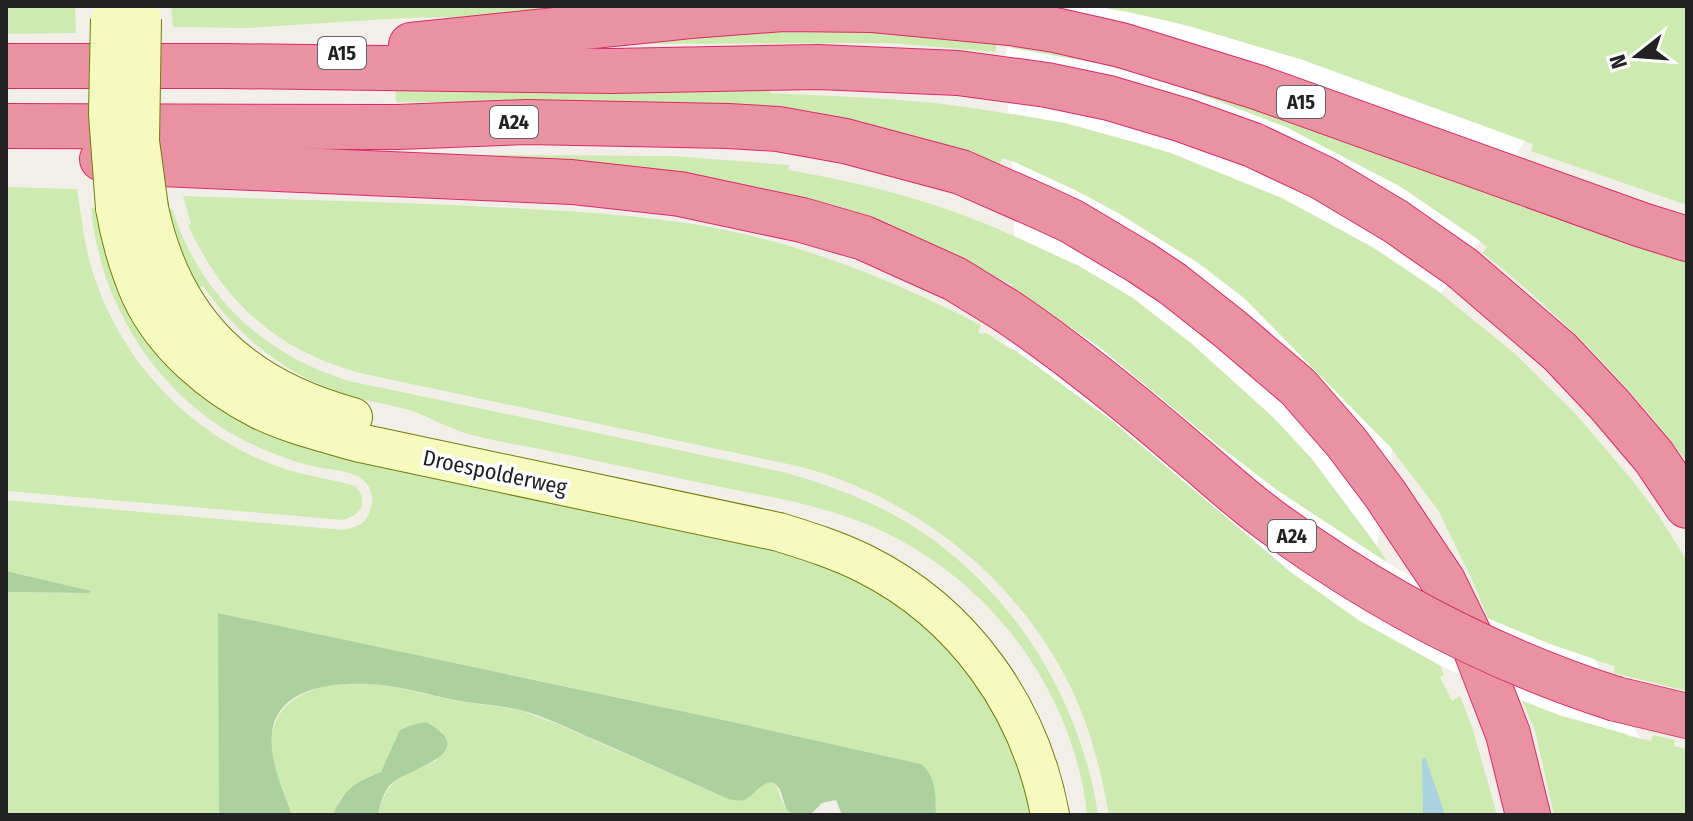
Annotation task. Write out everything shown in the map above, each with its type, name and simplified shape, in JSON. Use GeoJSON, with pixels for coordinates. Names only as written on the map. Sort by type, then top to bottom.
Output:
{"type":"FeatureCollection","features":[{"type":"Feature","properties":{"kind":"highway","name":"A15"},"geometry":{"type":"LineString","coordinates":[[225,66],[674,17],[783,9],[873,10],[1010,23],[1121,45],[1325,110],[1687,239]]}},
{"type":"Feature","properties":{"kind":"highway"},"geometry":{"type":"LineString","coordinates":[[6,66],[612,71],[818,67],[958,73],[1047,85],[1109,98],[1253,145],[1335,185],[1395,221],[1461,267],[1560,352],[1654,457],[1687,506]]}},
{"type":"Feature","properties":{"kind":"highway","name":"A24"},"geometry":{"type":"LineString","coordinates":[[6,126],[397,127],[526,122],[778,129],[845,141],[961,172],[1013,194],[1071,221],[1173,284],[1298,387],[1346,442],[1443,581],[1471,638],[1508,734],[1528,815]]}},
{"type":"Feature","properties":{"kind":"highway","name":"A24"},"geometry":{"type":"LineString","coordinates":[[6,138],[117,162],[572,182],[680,194],[802,220],[864,238],[955,279],[1007,311],[1071,356],[1228,487],[1310,549],[1419,616],[1536,672],[1616,699],[1687,716]]}},
{"type":"Feature","properties":{"kind":"main road","name":"Droespolderweg"},"geometry":{"type":"LineString","coordinates":[[126,12],[108,114],[132,208],[156,239],[172,281],[189,309],[211,337],[239,364],[270,384],[331,411],[435,440],[719,499],[830,527],[870,542],[948,590],[1011,657],[1056,745],[1073,815]]}},
{"type":"Feature","properties":{"kind":"main road","name":"Droespolderweg"},"geometry":{"type":"LineString","coordinates":[[132,208],[122,239],[141,296],[161,330],[216,383],[260,410],[294,424],[360,443],[779,532],[823,546],[864,564],[908,589],[941,616],[973,649],[1010,702],[1027,737],[1050,815]]}},
{"type":"Feature","properties":{"kind":"green space"},"geometry":{"type":"Polygon","coordinates":[[[6,6],[75,6],[76,33],[6,34],[6,6]]]}},
{"type":"Feature","properties":{"kind":"green space"},"geometry":{"type":"Polygon","coordinates":[[[171,6],[599,6],[509,16],[403,18],[248,28],[173,27],[171,6]]]}},
{"type":"Feature","properties":{"kind":"green space"},"geometry":{"type":"Polygon","coordinates":[[[1017,6],[1687,6],[1687,205],[1531,151],[1533,144],[1517,139],[1488,187],[1687,249],[1687,462],[1617,377],[1539,300],[1483,253],[1487,247],[1475,238],[1439,292],[1514,353],[1574,412],[1633,481],[1687,561],[1687,691],[1614,673],[1615,666],[1583,657],[1628,736],[1651,741],[1653,735],[1675,740],[1674,746],[1687,749],[1687,815],[1554,815],[1535,731],[1472,580],[1438,510],[1387,443],[1372,538],[1420,622],[1452,701],[1460,696],[1497,815],[1109,815],[1089,733],[1070,686],[1048,647],[1022,611],[992,578],[959,548],[923,522],[844,481],[802,467],[360,373],[330,363],[278,337],[256,320],[218,278],[188,225],[191,224],[183,196],[485,207],[679,222],[768,240],[850,266],[981,325],[978,332],[986,333],[1012,350],[1012,285],[980,268],[498,166],[499,155],[673,156],[789,165],[788,170],[935,205],[1020,239],[1019,164],[1003,158],[999,164],[855,122],[772,108],[682,102],[396,102],[395,88],[764,83],[771,93],[923,102],[1014,115],[1012,47],[1017,47],[1017,6]]]}},
{"type":"Feature","properties":{"kind":"green space"},"geometry":{"type":"Polygon","coordinates":[[[772,19],[997,43],[995,52],[889,43],[582,44],[772,19]]]}},
{"type":"Feature","properties":{"kind":"green space"},"geometry":{"type":"Polygon","coordinates":[[[6,187],[77,189],[87,253],[105,304],[120,334],[159,387],[182,410],[236,448],[283,468],[355,486],[362,497],[359,511],[343,520],[6,491],[6,187]]]}},
{"type":"Feature","properties":{"kind":"green space"},"geometry":{"type":"Polygon","coordinates":[[[91,208],[104,208],[165,362],[207,401],[230,415],[793,553],[871,585],[934,630],[998,712],[1036,815],[936,815],[936,801],[921,764],[219,613],[219,815],[6,815],[6,592],[90,591],[6,571],[6,500],[344,530],[366,519],[372,499],[369,486],[359,477],[293,461],[234,435],[201,412],[172,386],[146,356],[125,322],[97,248],[91,208]]]}},
{"type":"Feature","properties":{"kind":"green space"},"geometry":{"type":"Polygon","coordinates":[[[165,209],[172,209],[200,269],[239,318],[262,338],[318,369],[349,381],[783,472],[869,502],[935,541],[971,571],[1003,605],[1055,683],[1074,725],[1089,770],[1098,815],[1087,815],[1081,776],[1070,738],[1035,667],[1000,620],[958,579],[934,561],[883,532],[823,509],[471,435],[409,410],[350,396],[306,379],[249,339],[203,286],[199,288],[179,251],[165,209]]]}},
{"type":"Feature","properties":{"kind":"green space"},"geometry":{"type":"Polygon","coordinates":[[[6,571],[91,591],[6,592],[6,571]]]}},
{"type":"Feature","properties":{"kind":"green space"},"geometry":{"type":"Polygon","coordinates":[[[218,613],[921,764],[932,780],[936,815],[842,815],[836,800],[822,803],[810,815],[795,815],[788,811],[780,789],[774,783],[765,784],[744,800],[726,798],[529,713],[391,686],[350,684],[332,685],[299,695],[286,704],[277,716],[272,733],[273,754],[292,815],[219,815],[218,613]]]}},
{"type":"Feature","properties":{"kind":"green space"},"geometry":{"type":"Polygon","coordinates":[[[331,685],[385,685],[457,701],[520,710],[726,798],[742,798],[763,784],[773,783],[786,809],[795,815],[378,815],[386,792],[398,779],[437,760],[442,732],[426,722],[381,772],[368,777],[341,797],[333,815],[292,815],[275,768],[272,752],[274,725],[288,704],[299,696],[331,685]]]}},
{"type":"Feature","properties":{"kind":"green space"},"geometry":{"type":"Polygon","coordinates":[[[426,722],[442,733],[448,743],[445,752],[390,785],[378,815],[333,815],[351,788],[381,772],[400,730],[426,722]]]}},
{"type":"Feature","properties":{"kind":"water"},"geometry":{"type":"Polygon","coordinates":[[[1426,758],[1445,815],[1423,815],[1422,759],[1426,758]]]}},
{"type":"Feature","properties":{"kind":"pier"},"geometry":{"type":"Polygon","coordinates":[[[1010,6],[1094,6],[1185,25],[1300,59],[1525,141],[1493,190],[1325,129],[1139,72],[1011,45],[1010,6]]]}},
{"type":"Feature","properties":{"kind":"pier"},"geometry":{"type":"Polygon","coordinates":[[[1006,47],[1096,63],[1163,80],[1286,127],[1401,187],[1480,241],[1441,293],[1374,248],[1282,198],[1171,153],[1065,123],[1008,113],[1006,47]]]}},
{"type":"Feature","properties":{"kind":"pier"},"geometry":{"type":"Polygon","coordinates":[[[1012,161],[1118,213],[1198,263],[1244,298],[1392,449],[1377,546],[1312,459],[1274,418],[1191,343],[1133,298],[1079,266],[1014,236],[1012,161]]]}},
{"type":"Feature","properties":{"kind":"pier"},"geometry":{"type":"Polygon","coordinates":[[[1009,286],[1098,346],[1277,490],[1394,567],[1487,618],[1594,659],[1640,738],[1559,715],[1443,667],[1360,621],[1292,573],[1111,420],[1005,343],[1006,289],[1009,286]]]}}]}
